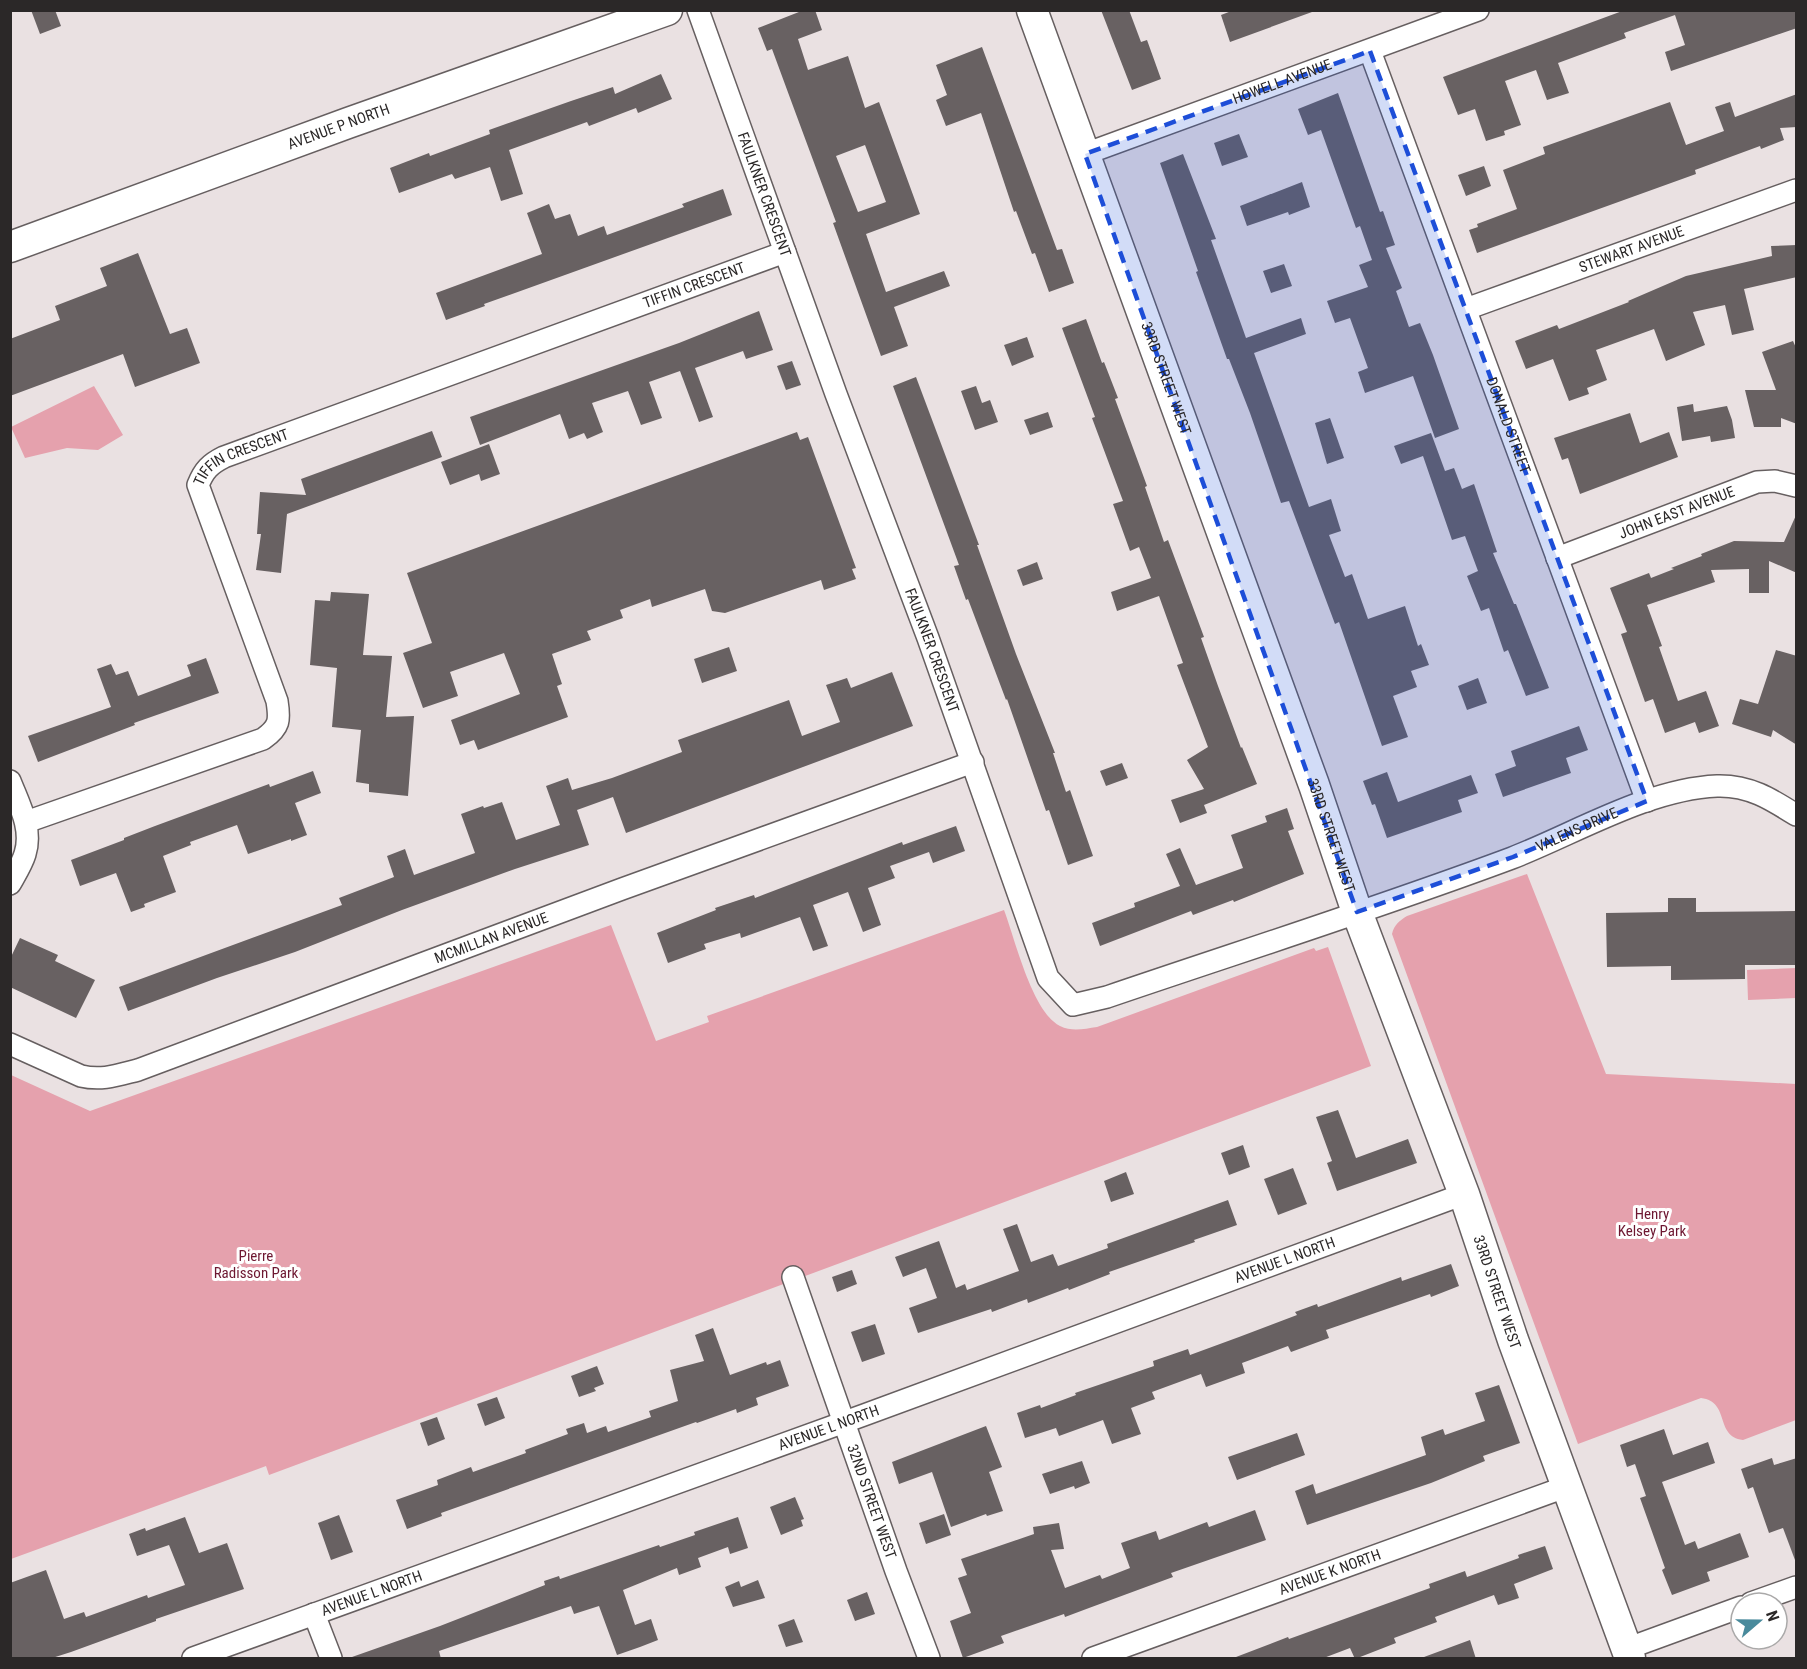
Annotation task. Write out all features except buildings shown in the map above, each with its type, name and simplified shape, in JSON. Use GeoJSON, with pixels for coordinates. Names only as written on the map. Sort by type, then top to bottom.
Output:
{"type":"FeatureCollection","features":[{"type":"Feature","properties":{"kind":"main road","name":"AVENUE P NORTH"},"geometry":{"type":"LineString","coordinates":[[10,247],[667,10]]}},
{"type":"Feature","properties":{"kind":"main road","name":"33RD STREET WEST"},"geometry":{"type":"LineString","coordinates":[[1032,10],[1314,785],[1357,912],[1464,1194],[1513,1340],[1628,1654]]}},
{"type":"Feature","properties":{"kind":"street","name":"FAULKNER CRESCENT"},"geometry":{"type":"LineString","coordinates":[[698,10],[973,762],[1048,978],[1073,1005],[1107,997],[1357,912]]}},
{"type":"Feature","properties":{"kind":"street","name":"HOWELL AVENUE"},"geometry":{"type":"LineString","coordinates":[[1085,154],[1478,10]]}},
{"type":"Feature","properties":{"kind":"street","name":"DONALD STREET"},"geometry":{"type":"LineString","coordinates":[[1370,51],[1647,801]]}},
{"type":"Feature","properties":{"kind":"street","name":"STEWART AVENUE"},"geometry":{"type":"LineString","coordinates":[[1466,309],[1797,190]]}},
{"type":"Feature","properties":{"kind":"street","name":"TIFFIN CRESCENT"},"geometry":{"type":"LineString","coordinates":[[26,822],[263,739],[273,733],[280,720],[278,701],[198,484],[209,465],[224,457],[785,252]]}},
{"type":"Feature","properties":{"kind":"street","name":"JOHN EAST AVENUE"},"geometry":{"type":"LineString","coordinates":[[1557,558],[1757,483],[1775,481],[1797,486]]}},
{"type":"Feature","properties":{"kind":"street","name":"MCMILLAN AVENUE"},"geometry":{"type":"LineString","coordinates":[[10,1044],[91,1079],[104,1079],[138,1070],[622,889],[973,762]]}},
{"type":"Feature","properties":{"kind":"street"},"geometry":{"type":"LineString","coordinates":[[10,781],[26,822],[28,842],[25,856],[10,884]]}},
{"type":"Feature","properties":{"kind":"street","name":"VALENS DRIVE"},"geometry":{"type":"LineString","coordinates":[[1357,912],[1513,857],[1647,801],[1699,788],[1734,786],[1750,789],[1766,795],[1797,815]]}},
{"type":"Feature","properties":{"kind":"street","name":"AVENUE L NORTH"},"geometry":{"type":"LineString","coordinates":[[193,1659],[1464,1194]]}},
{"type":"Feature","properties":{"kind":"street","name":"32ND STREET WEST"},"geometry":{"type":"LineString","coordinates":[[793,1277],[929,1659]]}},
{"type":"Feature","properties":{"kind":"street","name":"AVENUE K NORTH"},"geometry":{"type":"LineString","coordinates":[[1093,1659],[1568,1486]]}},
{"type":"Feature","properties":{"kind":"street"},"geometry":{"type":"LineString","coordinates":[[1628,1654],[1729,1612]]}},
{"type":"Feature","properties":{"kind":"street"},"geometry":{"type":"LineString","coordinates":[[314,1614],[331,1659]]}},
{"type":"Feature","properties":{"kind":"highlighted area"},"geometry":{"type":"Polygon","coordinates":[[[1370,51],[1647,801],[1513,857],[1357,912],[1085,154],[1370,51]]]}},
{"type":"Feature","properties":{"kind":"green space"},"geometry":{"type":"Polygon","coordinates":[[[94,386],[123,435],[98,450],[67,448],[25,458],[11,427],[94,386]]]}},
{"type":"Feature","properties":{"kind":"green space","name":"Henry Kelsey Park"},"geometry":{"type":"Polygon","coordinates":[[[1527,874],[1606,1074],[1796,1084],[1796,1420],[1743,1440],[1728,1432],[1716,1406],[1701,1398],[1578,1444],[1392,934],[1397,924],[1407,916],[1527,874]]]}},
{"type":"Feature","properties":{"kind":"green space","name":"Pierre Radisson Park"},"geometry":{"type":"Polygon","coordinates":[[[1004,910],[1026,974],[1041,1006],[1050,1018],[1060,1026],[1069,1029],[1097,1027],[1314,948],[1316,951],[1328,947],[1371,1066],[269,1475],[266,1466],[11,1559],[11,1075],[90,1111],[611,925],[656,1041],[709,1022],[707,1016],[1004,910]]]}},
{"type":"Feature","properties":{"kind":"green space"},"geometry":{"type":"Polygon","coordinates":[[[1796,968],[1796,998],[1748,1000],[1747,970],[1796,968]]]}}]}
